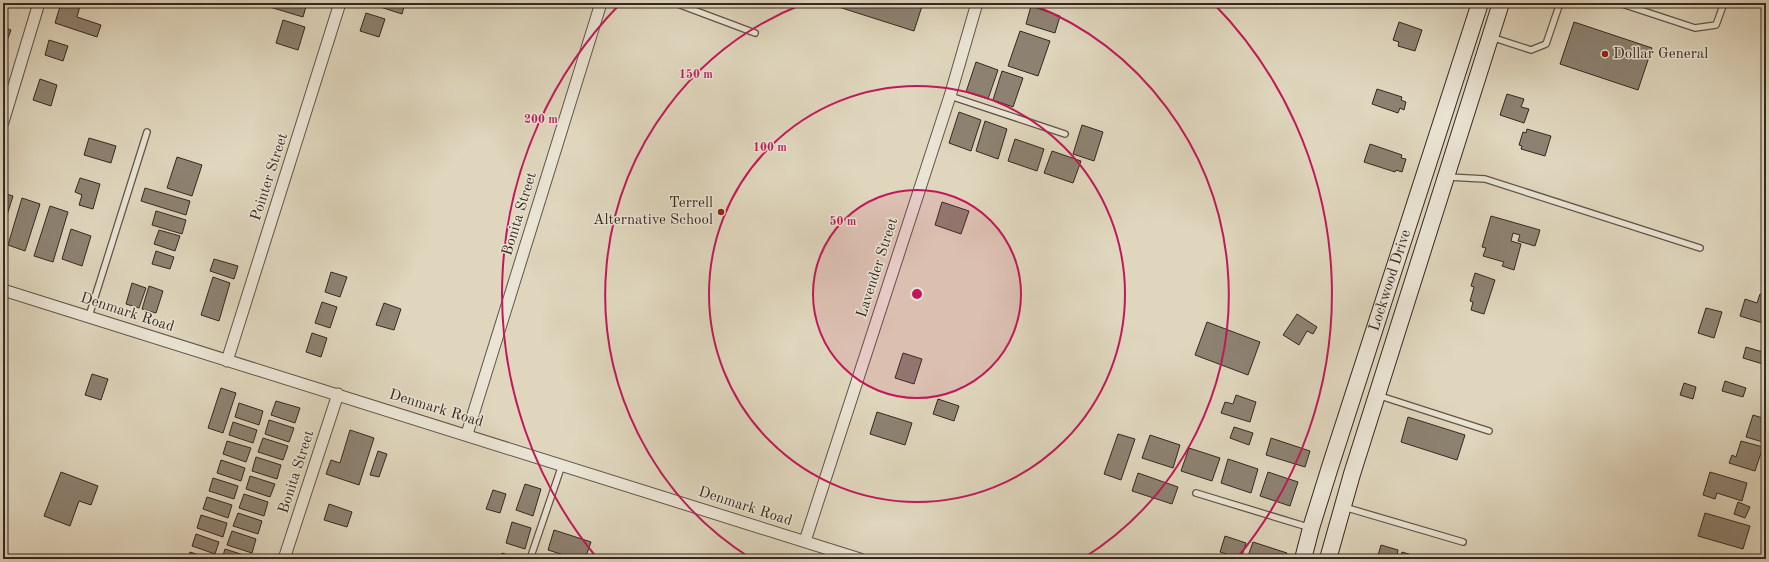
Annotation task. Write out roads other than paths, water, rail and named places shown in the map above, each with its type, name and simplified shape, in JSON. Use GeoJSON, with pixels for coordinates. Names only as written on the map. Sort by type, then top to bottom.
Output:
{"type":"FeatureCollection","features":[{"type":"Feature","properties":{"kind":"main road","name":"Lockwood Drive"},"geometry":{"type":"LineString","coordinates":[[1303,559],[1330,467],[1480,3]]}},
{"type":"Feature","properties":{"kind":"main road","name":"Lockwood Drive"},"geometry":{"type":"LineString","coordinates":[[1328,559],[1342,506],[1501,3]]}},
{"type":"Feature","properties":{"kind":"main road"},"geometry":{"type":"LineString","coordinates":[[1426,171],[1447,177]]}},
{"type":"Feature","properties":{"kind":"main road"},"geometry":{"type":"LineString","coordinates":[[1330,467],[1352,474]]}},
{"type":"Feature","properties":{"kind":"street"},"geometry":{"type":"LineString","coordinates":[[3,122],[39,3]]}},
{"type":"Feature","properties":{"kind":"street","name":"Pointer Street"},"geometry":{"type":"LineString","coordinates":[[228,361],[340,3]]}},
{"type":"Feature","properties":{"kind":"street","name":"Bonita Street"},"geometry":{"type":"LineString","coordinates":[[467,434],[601,3]]}},
{"type":"Feature","properties":{"kind":"street","name":"Lavender Street"},"geometry":{"type":"LineString","coordinates":[[805,542],[950,96],[977,3]]}},
{"type":"Feature","properties":{"kind":"street","name":"Denmark Road"},"geometry":{"type":"LineString","coordinates":[[3,290],[467,434],[860,559]]}},
{"type":"Feature","properties":{"kind":"street","name":"Bonita Street"},"geometry":{"type":"LineString","coordinates":[[284,559],[338,394]]}},
{"type":"Feature","properties":{"kind":"lane"},"geometry":{"type":"LineString","coordinates":[[675,3],[755,32]]}},
{"type":"Feature","properties":{"kind":"lane"},"geometry":{"type":"LineString","coordinates":[[1491,37],[1531,50],[1546,44],[1560,3]]}},
{"type":"Feature","properties":{"kind":"lane"},"geometry":{"type":"LineString","coordinates":[[1618,3],[1695,28],[1716,25],[1724,3]]}},
{"type":"Feature","properties":{"kind":"lane"},"geometry":{"type":"LineString","coordinates":[[950,96],[1065,134]]}},
{"type":"Feature","properties":{"kind":"lane"},"geometry":{"type":"LineString","coordinates":[[89,316],[147,132]]}},
{"type":"Feature","properties":{"kind":"lane"},"geometry":{"type":"LineString","coordinates":[[1447,177],[1485,179],[1700,248]]}},
{"type":"Feature","properties":{"kind":"lane"},"geometry":{"type":"LineString","coordinates":[[1377,395],[1489,431]]}},
{"type":"Feature","properties":{"kind":"lane"},"geometry":{"type":"LineString","coordinates":[[530,559],[562,465]]}},
{"type":"Feature","properties":{"kind":"lane"},"geometry":{"type":"LineString","coordinates":[[1196,493],[1311,528]]}},
{"type":"Feature","properties":{"kind":"lane"},"geometry":{"type":"LineString","coordinates":[[1342,506],[1463,542]]}},
{"type":"Feature","properties":{"kind":"place","name":"Dollar General"},"geometry":{"type":"Point","coordinates":[1605,54]}},
{"type":"Feature","properties":{"kind":"place","name":"Terrell Alternative School"},"geometry":{"type":"Point","coordinates":[721,212]}}]}
